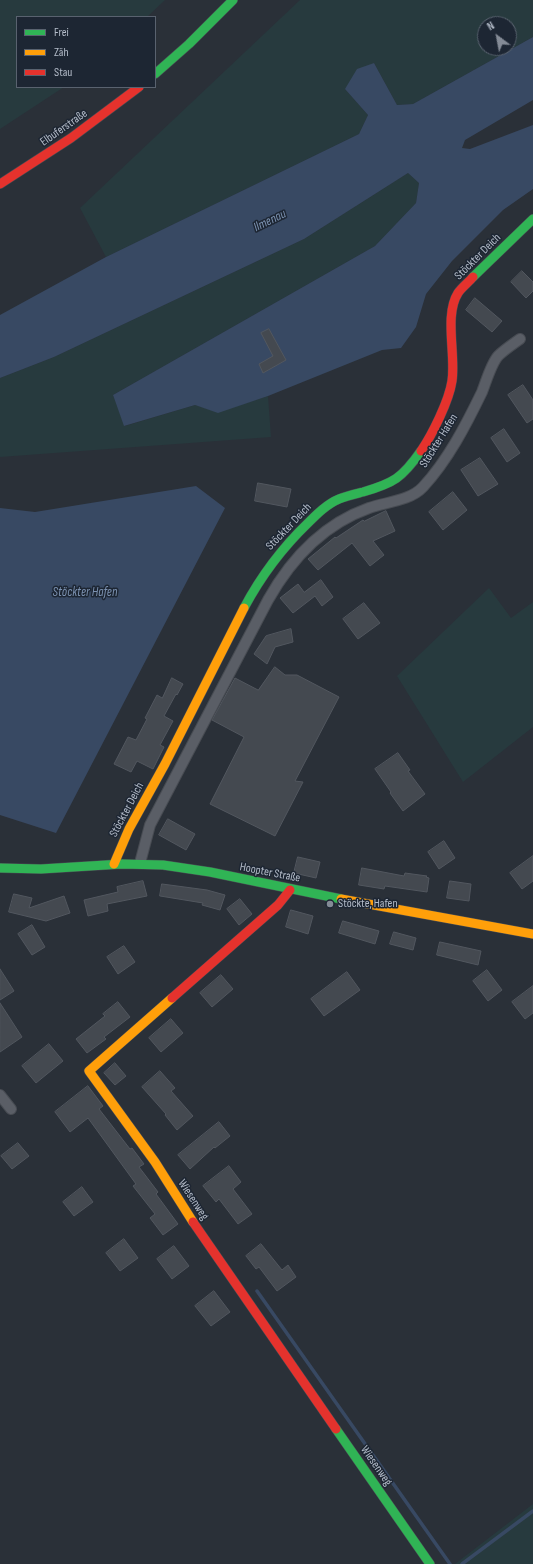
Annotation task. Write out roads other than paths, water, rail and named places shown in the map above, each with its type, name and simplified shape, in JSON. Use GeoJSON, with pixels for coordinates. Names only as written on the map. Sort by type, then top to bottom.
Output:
{"type":"FeatureCollection","features":[{"type":"Feature","properties":{"kind":"street"},"geometry":{"type":"LineString","coordinates":[[156,73],[189,44],[233,0]]}},
{"type":"Feature","properties":{"kind":"street","name":"Elbuferstraße"},"geometry":{"type":"LineString","coordinates":[[0,184],[96,121],[138,88]]}},
{"type":"Feature","properties":{"kind":"street","name":"Stöckter Deich"},"geometry":{"type":"LineString","coordinates":[[114,864],[129,830],[165,764],[245,606],[274,560],[294,536],[319,512],[339,499],[376,488],[393,481],[406,470],[423,448],[440,417],[452,382],[453,367],[451,315],[458,293],[533,219]]}},
{"type":"Feature","properties":{"kind":"street","name":"Stöckter Hafen"},"geometry":{"type":"LineString","coordinates":[[140,863],[150,825],[268,600],[287,569],[308,546],[335,524],[363,510],[407,496],[421,489],[447,457],[469,417],[497,357],[520,339]]}},
{"type":"Feature","properties":{"kind":"street","name":"Hoopter Straße"},"geometry":{"type":"LineString","coordinates":[[0,868],[52,869],[140,863],[191,869],[290,890],[533,934]]}},
{"type":"Feature","properties":{"kind":"street","name":"Wiesenweg"},"geometry":{"type":"LineString","coordinates":[[290,890],[278,905],[89,1071],[155,1162],[197,1229],[430,1564]]}},
{"type":"Feature","properties":{"kind":"street"},"geometry":{"type":"LineString","coordinates":[[0,1095],[12,1110]]}},
{"type":"Feature","properties":{"kind":"water","name":"Ilmenau"},"geometry":{"type":"Polygon","coordinates":[[[533,37],[533,100],[465,140],[462,148],[470,149],[533,125],[533,189],[503,210],[452,261],[426,294],[416,327],[401,348],[382,350],[268,396],[218,413],[195,405],[124,426],[113,395],[375,246],[416,203],[419,183],[408,173],[304,239],[54,357],[0,378],[0,315],[106,257],[359,134],[368,115],[345,89],[357,69],[374,63],[397,105],[413,104],[499,56],[517,56],[517,46],[533,37]]]}},
{"type":"Feature","properties":{"kind":"water","name":"Stöckter Hafen"},"geometry":{"type":"Polygon","coordinates":[[[196,486],[225,508],[56,833],[0,815],[0,508],[35,512],[196,486]]]}},
{"type":"Feature","properties":{"kind":"waterway"},"geometry":{"type":"LineString","coordinates":[[257,1291],[450,1564]]}},
{"type":"Feature","properties":{"kind":"waterway"},"geometry":{"type":"LineString","coordinates":[[462,1564],[533,1511]]}},
{"type":"Feature","properties":{"kind":"place","name":"Stöckte, Hafen"},"geometry":{"type":"Point","coordinates":[330,904]}}]}
